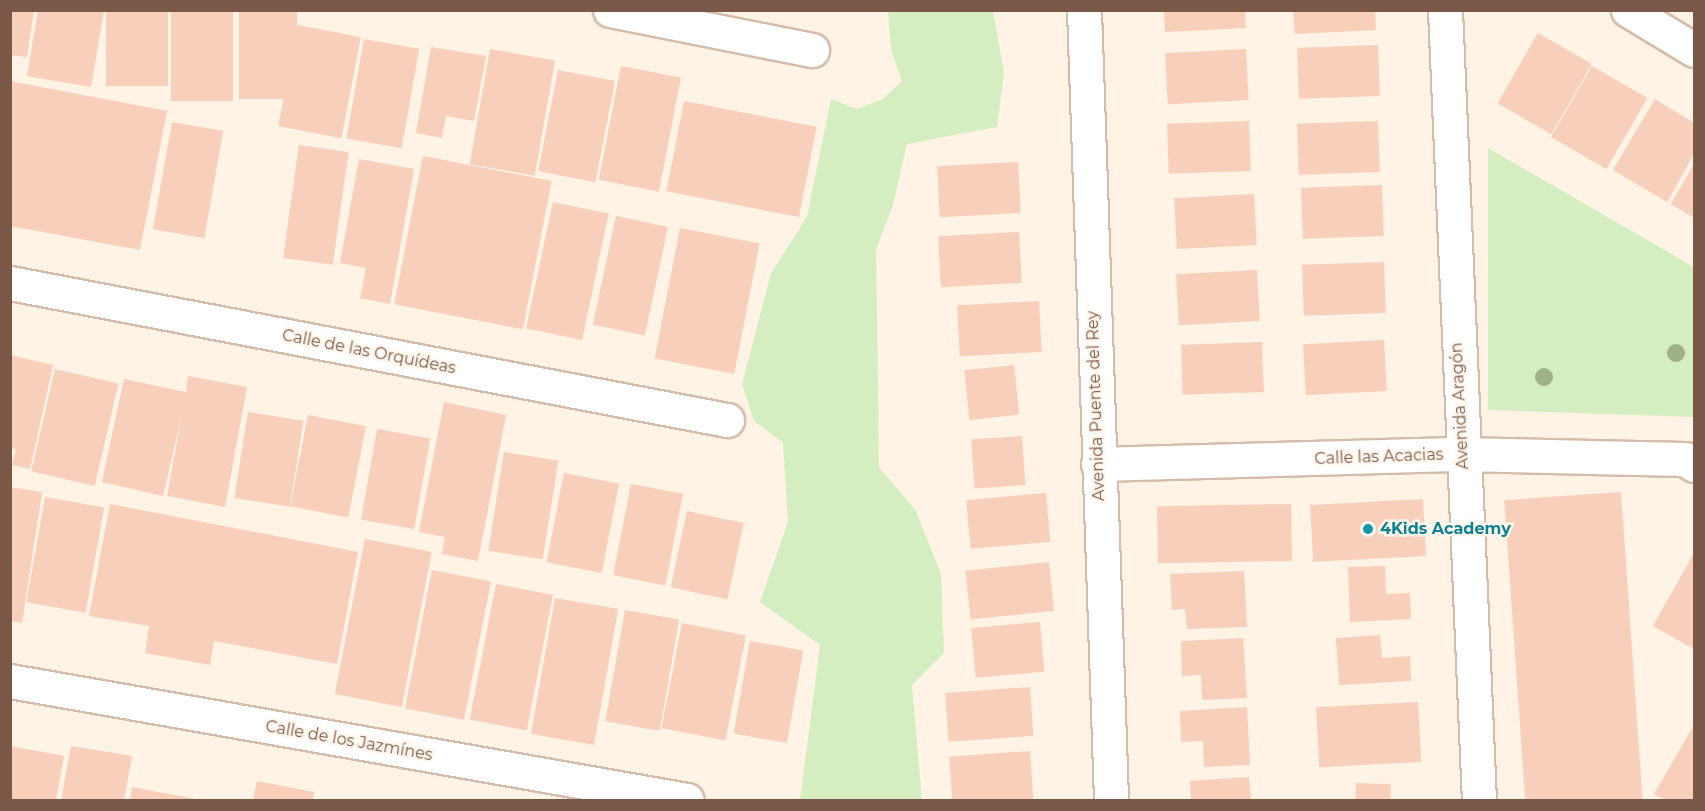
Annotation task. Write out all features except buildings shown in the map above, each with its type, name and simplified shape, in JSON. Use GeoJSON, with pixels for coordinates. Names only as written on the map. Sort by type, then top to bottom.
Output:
{"type":"FeatureCollection","features":[{"type":"Feature","properties":{"kind":"street"},"geometry":{"type":"LineString","coordinates":[[610,10],[812,50]]}},
{"type":"Feature","properties":{"kind":"street","name":"Avenida Puente del Rey"},"geometry":{"type":"LineString","coordinates":[[1084,10],[1111,801]]}},
{"type":"Feature","properties":{"kind":"street","name":"Avenida Aragón"},"geometry":{"type":"LineString","coordinates":[[1445,10],[1462,454],[1479,801]]}},
{"type":"Feature","properties":{"kind":"street"},"geometry":{"type":"LineString","coordinates":[[1628,10],[1695,50]]}},
{"type":"Feature","properties":{"kind":"street","name":"Calle de las Orquídeas"},"geometry":{"type":"LineString","coordinates":[[10,283],[727,420]]}},
{"type":"Feature","properties":{"kind":"street","name":"Calle las Acacias"},"geometry":{"type":"LineString","coordinates":[[1098,464],[1462,454],[1685,459],[1695,465]]}},
{"type":"Feature","properties":{"kind":"street","name":"Calle de los Jazmínes"},"geometry":{"type":"LineString","coordinates":[[10,681],[687,801]]}},
{"type":"Feature","properties":{"kind":"green space"},"geometry":{"type":"Polygon","coordinates":[[[888,11],[993,11],[1004,72],[997,127],[907,144],[893,205],[876,250],[879,467],[916,511],[941,574],[944,653],[912,685],[922,800],[800,800],[820,645],[760,602],[788,522],[783,443],[754,421],[742,384],[771,273],[807,217],[831,99],[857,109],[883,99],[902,81],[891,50],[888,11]]]}},
{"type":"Feature","properties":{"kind":"green space"},"geometry":{"type":"Polygon","coordinates":[[[1488,148],[1694,267],[1694,417],[1488,410],[1488,148]]]}},
{"type":"Feature","properties":{"kind":"place","name":"4Kids Academy"},"geometry":{"type":"Point","coordinates":[1368,529]}}]}
